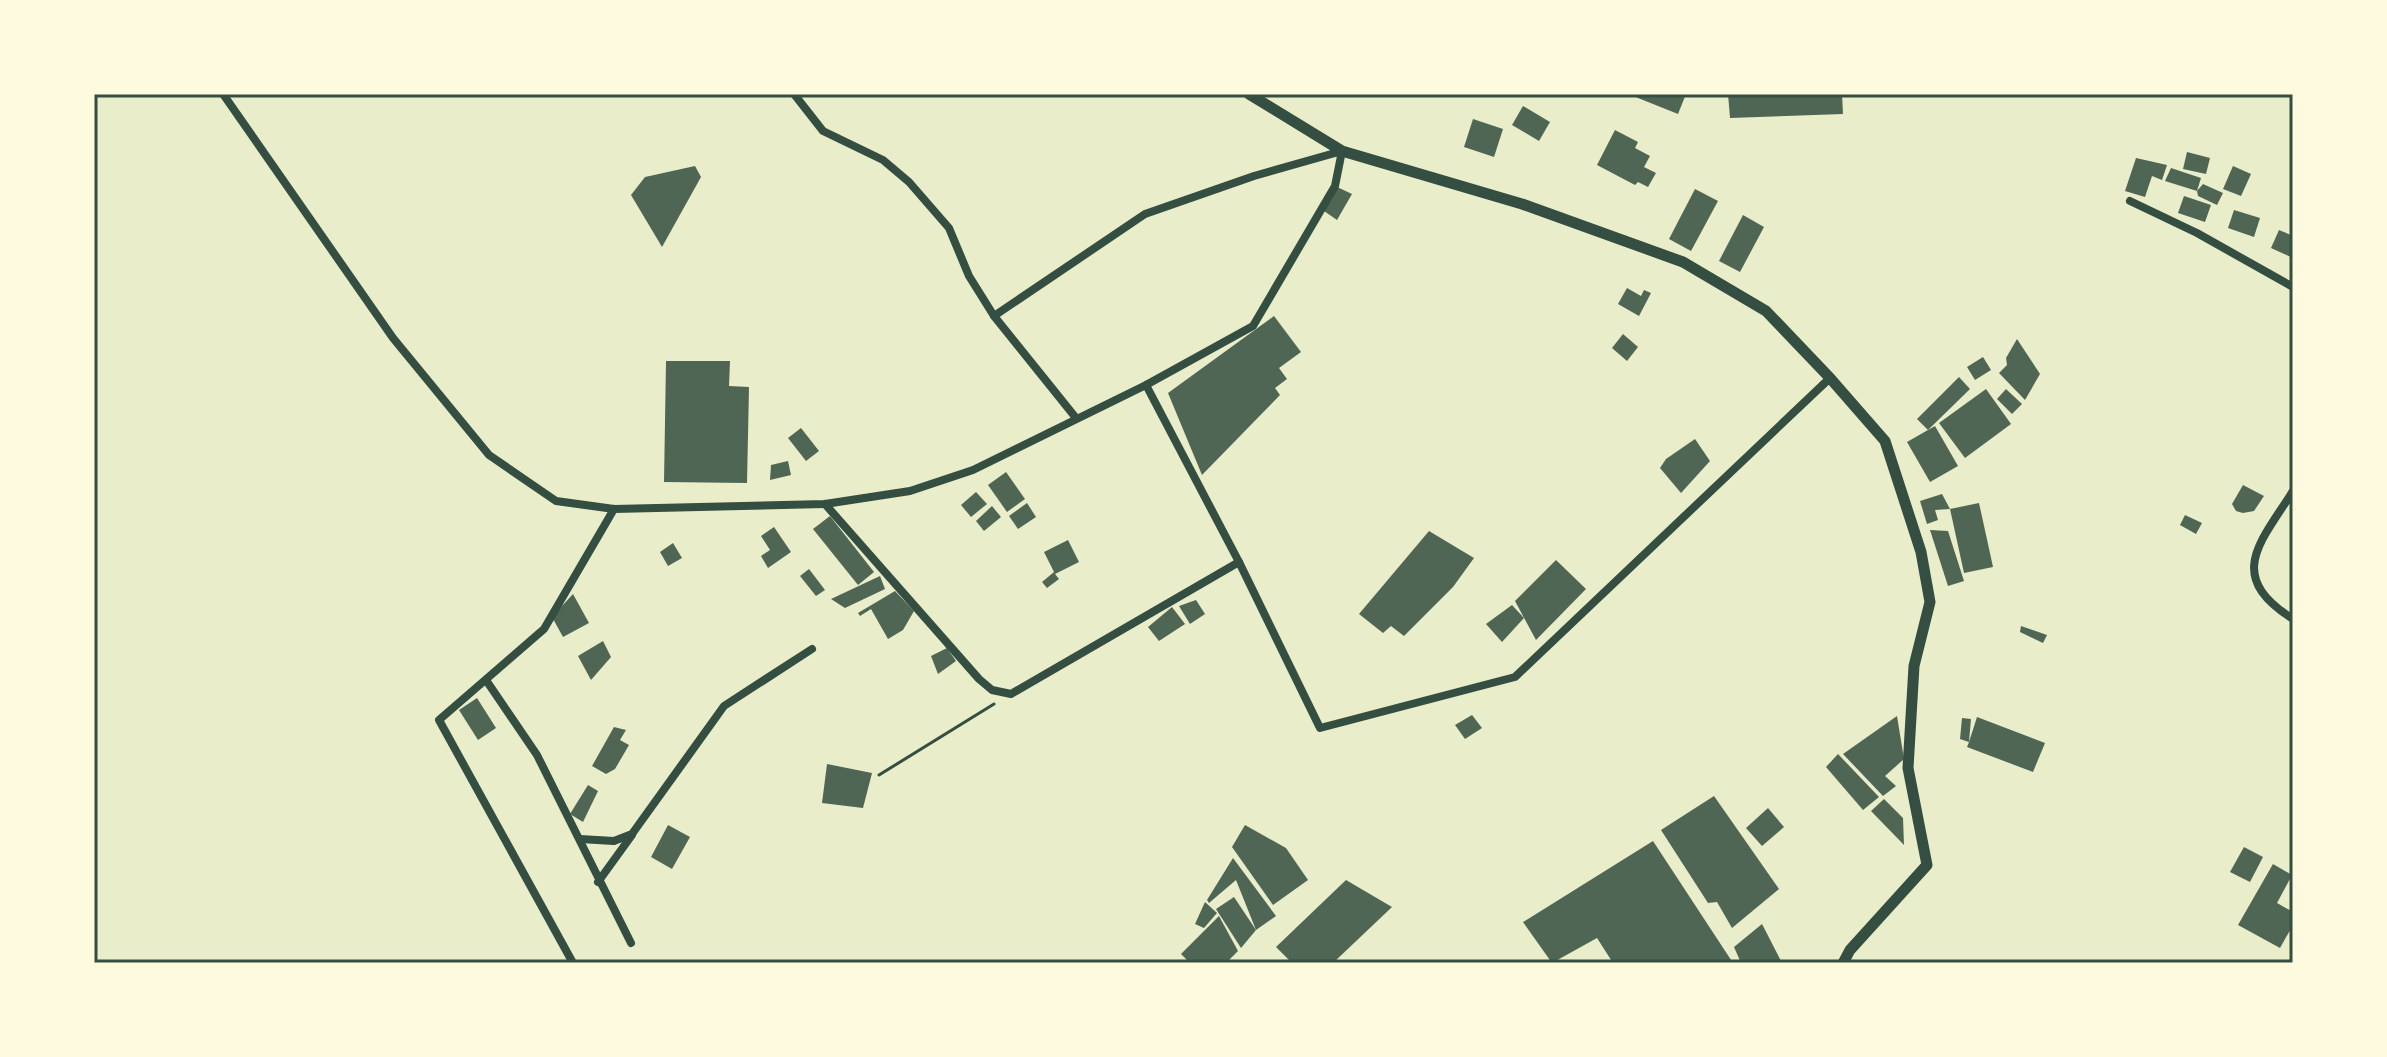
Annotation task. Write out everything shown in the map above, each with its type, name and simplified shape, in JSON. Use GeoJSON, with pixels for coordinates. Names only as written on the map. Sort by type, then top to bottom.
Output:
{"type":"FeatureCollection","features":[{"type":"Feature","properties":{"kind":"street"},"geometry":{"type":"LineString","coordinates":[[223,94],[393,338],[489,455],[556,501],[614,509],[825,504],[910,491],[941,483],[1146,385],[1253,326],[1275,294],[1335,186],[1342,151]]}},
{"type":"Feature","properties":{"kind":"street"},"geometry":{"type":"LineString","coordinates":[[794,94],[823,131],[883,160],[909,182],[949,228],[969,276],[994,316],[1076,418]]}},
{"type":"Feature","properties":{"kind":"street"},"geometry":{"type":"LineString","coordinates":[[1249,94],[1342,151],[1522,204],[1683,262],[1766,311],[1885,441],[1905,496],[1930,602],[1914,666],[1908,768],[1927,865],[1850,950],[1843,963]]}},
{"type":"Feature","properties":{"kind":"street"},"geometry":{"type":"LineString","coordinates":[[994,316],[1145,214],[1254,176],[1342,151]]}},
{"type":"Feature","properties":{"kind":"street"},"geometry":{"type":"LineString","coordinates":[[2130,201],[2293,287]]}},
{"type":"Feature","properties":{"kind":"street"},"geometry":{"type":"LineString","coordinates":[[1146,385],[1239,562],[1320,728],[1515,677],[1830,378]]}},
{"type":"Feature","properties":{"kind":"street"},"geometry":{"type":"LineString","coordinates":[[2293,491],[2263,538],[2253,558],[2253,569],[2269,600],[2293,619]]}},
{"type":"Feature","properties":{"kind":"street"},"geometry":{"type":"LineString","coordinates":[[825,504],[979,679],[992,690],[1011,694],[1239,562]]}},
{"type":"Feature","properties":{"kind":"street"},"geometry":{"type":"LineString","coordinates":[[573,963],[439,720],[544,629],[614,509]]}},
{"type":"Feature","properties":{"kind":"street"},"geometry":{"type":"LineString","coordinates":[[598,882],[724,706],[812,649]]}},
{"type":"Feature","properties":{"kind":"street"},"geometry":{"type":"LineString","coordinates":[[486,680],[537,755],[631,943]]}},
{"type":"Feature","properties":{"kind":"street"},"geometry":{"type":"LineString","coordinates":[[580,839],[614,841],[632,834]]}},
{"type":"Feature","properties":{"kind":"path"},"geometry":{"type":"LineString","coordinates":[[879,775],[1011,694]]}},
{"type":"Feature","properties":{"kind":"building"},"geometry":{"type":"Polygon","coordinates":[[[1628,94],[1686,94],[1678,114],[1628,94]]]}},
{"type":"Feature","properties":{"kind":"building"},"geometry":{"type":"Polygon","coordinates":[[[1728,94],[1842,94],[1843,114],[1730,118],[1728,94]]]}},
{"type":"Feature","properties":{"kind":"building"},"geometry":{"type":"Polygon","coordinates":[[[1523,106],[1550,122],[1539,141],[1512,125],[1523,106]]]}},
{"type":"Feature","properties":{"kind":"building"},"geometry":{"type":"Polygon","coordinates":[[[1473,119],[1503,129],[1494,157],[1464,147],[1473,119]]]}},
{"type":"Feature","properties":{"kind":"building"},"geometry":{"type":"Polygon","coordinates":[[[1615,130],[1638,142],[1635,148],[1650,156],[1644,167],[1656,173],[1648,187],[1638,182],[1635,185],[1597,165],[1615,130]]]}},
{"type":"Feature","properties":{"kind":"building"},"geometry":{"type":"Polygon","coordinates":[[[2187,152],[2210,158],[2206,174],[2183,169],[2187,152]]]}},
{"type":"Feature","properties":{"kind":"building"},"geometry":{"type":"Polygon","coordinates":[[[2136,158],[2167,165],[2162,180],[2152,176],[2145,197],[2125,191],[2136,158]]]}},
{"type":"Feature","properties":{"kind":"building"},"geometry":{"type":"Polygon","coordinates":[[[695,166],[701,177],[662,247],[631,195],[645,177],[695,166]]]}},
{"type":"Feature","properties":{"kind":"building"},"geometry":{"type":"Polygon","coordinates":[[[2233,166],[2251,174],[2241,196],[2223,189],[2233,166]]]}},
{"type":"Feature","properties":{"kind":"building"},"geometry":{"type":"Polygon","coordinates":[[[2171,168],[2201,178],[2197,191],[2165,181],[2171,168]]]}},
{"type":"Feature","properties":{"kind":"building"},"geometry":{"type":"Polygon","coordinates":[[[2203,184],[2223,193],[2217,205],[2198,196],[2197,191],[2203,184]]]}},
{"type":"Feature","properties":{"kind":"building"},"geometry":{"type":"Polygon","coordinates":[[[1335,186],[1352,194],[1337,220],[1324,211],[1335,186]]]}},
{"type":"Feature","properties":{"kind":"building"},"geometry":{"type":"Polygon","coordinates":[[[1695,189],[1718,201],[1691,251],[1669,239],[1695,189]]]}},
{"type":"Feature","properties":{"kind":"building"},"geometry":{"type":"Polygon","coordinates":[[[2184,196],[2211,205],[2205,222],[2178,213],[2184,196]]]}},
{"type":"Feature","properties":{"kind":"building"},"geometry":{"type":"Polygon","coordinates":[[[2234,210],[2260,218],[2254,237],[2228,228],[2234,210]]]}},
{"type":"Feature","properties":{"kind":"building"},"geometry":{"type":"Polygon","coordinates":[[[1743,215],[1764,227],[1740,272],[1719,261],[1743,215]]]}},
{"type":"Feature","properties":{"kind":"building"},"geometry":{"type":"Polygon","coordinates":[[[2279,230],[2293,236],[2293,258],[2271,248],[2279,230]]]}},
{"type":"Feature","properties":{"kind":"building"},"geometry":{"type":"Polygon","coordinates":[[[1627,288],[1641,296],[1644,290],[1651,293],[1639,316],[1618,304],[1627,288]]]}},
{"type":"Feature","properties":{"kind":"building"},"geometry":{"type":"Polygon","coordinates":[[[1274,316],[1301,352],[1279,368],[1287,379],[1275,388],[1280,395],[1202,475],[1168,393],[1274,316]]]}},
{"type":"Feature","properties":{"kind":"building"},"geometry":{"type":"Polygon","coordinates":[[[1623,334],[1638,347],[1627,361],[1612,348],[1623,334]]]}},
{"type":"Feature","properties":{"kind":"building"},"geometry":{"type":"Polygon","coordinates":[[[2017,339],[2040,374],[2025,400],[1999,373],[2007,365],[2006,358],[2017,339]]]}},
{"type":"Feature","properties":{"kind":"building"},"geometry":{"type":"Polygon","coordinates":[[[1983,357],[1991,370],[1975,380],[1967,367],[1983,357]]]}},
{"type":"Feature","properties":{"kind":"building"},"geometry":{"type":"Polygon","coordinates":[[[666,361],[730,361],[729,386],[749,387],[747,483],[664,482],[666,361]]]}},
{"type":"Feature","properties":{"kind":"building"},"geometry":{"type":"Polygon","coordinates":[[[1959,377],[1970,389],[1928,430],[1917,419],[1959,377]]]}},
{"type":"Feature","properties":{"kind":"building"},"geometry":{"type":"Polygon","coordinates":[[[1986,389],[2011,424],[1965,458],[1939,423],[1986,389]]]}},
{"type":"Feature","properties":{"kind":"building"},"geometry":{"type":"Polygon","coordinates":[[[2006,389],[2022,404],[2012,414],[1997,399],[2006,389]]]}},
{"type":"Feature","properties":{"kind":"building"},"geometry":{"type":"Polygon","coordinates":[[[1935,426],[1958,466],[1930,482],[1907,442],[1935,426]]]}},
{"type":"Feature","properties":{"kind":"building"},"geometry":{"type":"Polygon","coordinates":[[[801,428],[819,451],[806,461],[788,438],[801,428]]]}},
{"type":"Feature","properties":{"kind":"building"},"geometry":{"type":"Polygon","coordinates":[[[1695,439],[1710,461],[1681,493],[1660,468],[1666,459],[1695,439]]]}},
{"type":"Feature","properties":{"kind":"building"},"geometry":{"type":"Polygon","coordinates":[[[788,461],[791,475],[770,480],[771,465],[788,461]]]}},
{"type":"Feature","properties":{"kind":"building"},"geometry":{"type":"Polygon","coordinates":[[[1006,472],[1025,499],[1007,512],[988,485],[1006,472]]]}},
{"type":"Feature","properties":{"kind":"building"},"geometry":{"type":"Polygon","coordinates":[[[2243,485],[2264,496],[2254,511],[2236,511],[2232,504],[2243,485]]]}},
{"type":"Feature","properties":{"kind":"building"},"geometry":{"type":"Polygon","coordinates":[[[976,492],[987,504],[971,517],[961,505],[976,492]]]}},
{"type":"Feature","properties":{"kind":"building"},"geometry":{"type":"Polygon","coordinates":[[[1942,494],[1950,509],[1935,510],[1938,520],[1927,524],[1920,501],[1942,494]]]}},
{"type":"Feature","properties":{"kind":"building"},"geometry":{"type":"Polygon","coordinates":[[[1027,503],[1036,517],[1018,529],[1009,516],[1027,503]]]}},
{"type":"Feature","properties":{"kind":"building"},"geometry":{"type":"Polygon","coordinates":[[[1979,503],[1993,567],[1964,573],[1950,509],[1979,503]]]}},
{"type":"Feature","properties":{"kind":"building"},"geometry":{"type":"Polygon","coordinates":[[[992,506],[1001,517],[984,531],[976,521],[992,506]]]}},
{"type":"Feature","properties":{"kind":"building"},"geometry":{"type":"Polygon","coordinates":[[[2185,515],[2202,523],[2196,534],[2180,525],[2185,515]]]}},
{"type":"Feature","properties":{"kind":"building"},"geometry":{"type":"Polygon","coordinates":[[[830,516],[874,572],[858,585],[813,529],[830,516]]]}},
{"type":"Feature","properties":{"kind":"building"},"geometry":{"type":"Polygon","coordinates":[[[774,527],[791,552],[768,568],[761,556],[770,550],[761,536],[774,527]]]}},
{"type":"Feature","properties":{"kind":"building"},"geometry":{"type":"Polygon","coordinates":[[[1930,530],[1948,531],[1964,581],[1948,586],[1930,530]]]}},
{"type":"Feature","properties":{"kind":"building"},"geometry":{"type":"Polygon","coordinates":[[[1429,531],[1474,558],[1453,587],[1404,636],[1391,626],[1383,633],[1359,614],[1429,531]]]}},
{"type":"Feature","properties":{"kind":"building"},"geometry":{"type":"Polygon","coordinates":[[[1068,540],[1079,562],[1055,574],[1059,579],[1047,588],[1042,582],[1054,572],[1044,552],[1068,540]]]}},
{"type":"Feature","properties":{"kind":"building"},"geometry":{"type":"Polygon","coordinates":[[[673,543],[682,558],[668,566],[660,552],[673,543]]]}},
{"type":"Feature","properties":{"kind":"building"},"geometry":{"type":"Polygon","coordinates":[[[1556,560],[1586,589],[1536,640],[1515,601],[1556,560]]]}},
{"type":"Feature","properties":{"kind":"building"},"geometry":{"type":"Polygon","coordinates":[[[809,569],[825,590],[816,596],[800,576],[809,569]]]}},
{"type":"Feature","properties":{"kind":"building"},"geometry":{"type":"Polygon","coordinates":[[[880,576],[885,589],[845,608],[831,599],[880,576]]]}},
{"type":"Feature","properties":{"kind":"building"},"geometry":{"type":"Polygon","coordinates":[[[895,591],[914,611],[903,630],[888,639],[871,609],[860,616],[858,613],[895,591]]]}},
{"type":"Feature","properties":{"kind":"building"},"geometry":{"type":"Polygon","coordinates":[[[573,594],[589,623],[563,637],[552,617],[573,594]]]}},
{"type":"Feature","properties":{"kind":"building"},"geometry":{"type":"Polygon","coordinates":[[[1196,600],[1205,614],[1190,624],[1179,606],[1196,600]]]}},
{"type":"Feature","properties":{"kind":"building"},"geometry":{"type":"Polygon","coordinates":[[[1512,605],[1524,618],[1502,642],[1486,624],[1512,605]]]}},
{"type":"Feature","properties":{"kind":"building"},"geometry":{"type":"Polygon","coordinates":[[[1172,607],[1185,624],[1159,641],[1148,627],[1172,607]]]}},
{"type":"Feature","properties":{"kind":"building"},"geometry":{"type":"Polygon","coordinates":[[[2021,626],[2047,635],[2043,643],[2020,632],[2021,626]]]}},
{"type":"Feature","properties":{"kind":"building"},"geometry":{"type":"Polygon","coordinates":[[[603,641],[611,657],[591,680],[578,656],[603,641]]]}},
{"type":"Feature","properties":{"kind":"building"},"geometry":{"type":"Polygon","coordinates":[[[947,648],[956,661],[938,674],[931,656],[947,648]]]}},
{"type":"Feature","properties":{"kind":"building"},"geometry":{"type":"Polygon","coordinates":[[[477,698],[496,728],[478,740],[459,710],[477,698]]]}},
{"type":"Feature","properties":{"kind":"building"},"geometry":{"type":"Polygon","coordinates":[[[1472,715],[1482,728],[1465,739],[1455,725],[1472,715]]]}},
{"type":"Feature","properties":{"kind":"building"},"geometry":{"type":"Polygon","coordinates":[[[1897,716],[1904,759],[1885,776],[1896,786],[1883,796],[1843,754],[1897,716]]]}},
{"type":"Feature","properties":{"kind":"building"},"geometry":{"type":"Polygon","coordinates":[[[1977,717],[2045,743],[2033,772],[1967,747],[1977,717]]]}},
{"type":"Feature","properties":{"kind":"building"},"geometry":{"type":"Polygon","coordinates":[[[1962,718],[1971,719],[1969,742],[1960,739],[1962,718]]]}},
{"type":"Feature","properties":{"kind":"building"},"geometry":{"type":"Polygon","coordinates":[[[614,727],[626,730],[620,740],[629,745],[615,769],[606,774],[592,766],[614,727]]]}},
{"type":"Feature","properties":{"kind":"building"},"geometry":{"type":"Polygon","coordinates":[[[1838,754],[1879,797],[1863,810],[1826,767],[1838,754]]]}},
{"type":"Feature","properties":{"kind":"building"},"geometry":{"type":"Polygon","coordinates":[[[827,764],[872,773],[863,808],[822,803],[827,764]]]}},
{"type":"Feature","properties":{"kind":"building"},"geometry":{"type":"Polygon","coordinates":[[[588,785],[598,791],[583,822],[570,814],[588,785]]]}},
{"type":"Feature","properties":{"kind":"building"},"geometry":{"type":"Polygon","coordinates":[[[1714,796],[1779,889],[1732,928],[1717,902],[1708,903],[1661,830],[1714,796]]]}},
{"type":"Feature","properties":{"kind":"building"},"geometry":{"type":"Polygon","coordinates":[[[1884,799],[1903,818],[1904,845],[1871,811],[1884,799]]]}},
{"type":"Feature","properties":{"kind":"building"},"geometry":{"type":"Polygon","coordinates":[[[1768,808],[1784,827],[1762,846],[1746,828],[1768,808]]]}},
{"type":"Feature","properties":{"kind":"building"},"geometry":{"type":"Polygon","coordinates":[[[668,825],[690,837],[672,869],[651,857],[668,825]]]}},
{"type":"Feature","properties":{"kind":"building"},"geometry":{"type":"Polygon","coordinates":[[[1245,825],[1286,848],[1308,880],[1273,905],[1232,847],[1245,825]]]}},
{"type":"Feature","properties":{"kind":"building"},"geometry":{"type":"Polygon","coordinates":[[[1653,841],[1733,963],[1613,963],[1597,938],[1552,963],[1523,922],[1653,841]]]}},
{"type":"Feature","properties":{"kind":"building"},"geometry":{"type":"Polygon","coordinates":[[[2244,847],[2263,857],[2250,882],[2230,872],[2244,847]]]}},
{"type":"Feature","properties":{"kind":"building"},"geometry":{"type":"Polygon","coordinates":[[[1233,858],[1276,916],[1256,930],[1236,880],[1209,903],[1207,900],[1233,858]]]}},
{"type":"Feature","properties":{"kind":"building"},"geometry":{"type":"Polygon","coordinates":[[[2273,864],[2292,875],[2277,903],[2293,912],[2293,925],[2280,948],[2238,925],[2273,864]]]}},
{"type":"Feature","properties":{"kind":"building"},"geometry":{"type":"Polygon","coordinates":[[[1346,880],[1392,907],[1333,963],[1292,963],[1276,947],[1346,880]]]}},
{"type":"Feature","properties":{"kind":"building"},"geometry":{"type":"Polygon","coordinates":[[[1234,897],[1256,930],[1241,948],[1216,909],[1234,897]]]}},
{"type":"Feature","properties":{"kind":"building"},"geometry":{"type":"Polygon","coordinates":[[[1205,902],[1217,913],[1204,928],[1195,924],[1205,902]]]}},
{"type":"Feature","properties":{"kind":"building"},"geometry":{"type":"Polygon","coordinates":[[[1219,916],[1238,951],[1226,963],[1190,963],[1181,954],[1219,916]]]}},
{"type":"Feature","properties":{"kind":"building"},"geometry":{"type":"Polygon","coordinates":[[[1762,924],[1782,963],[1741,963],[1734,947],[1762,924]]]}}]}
